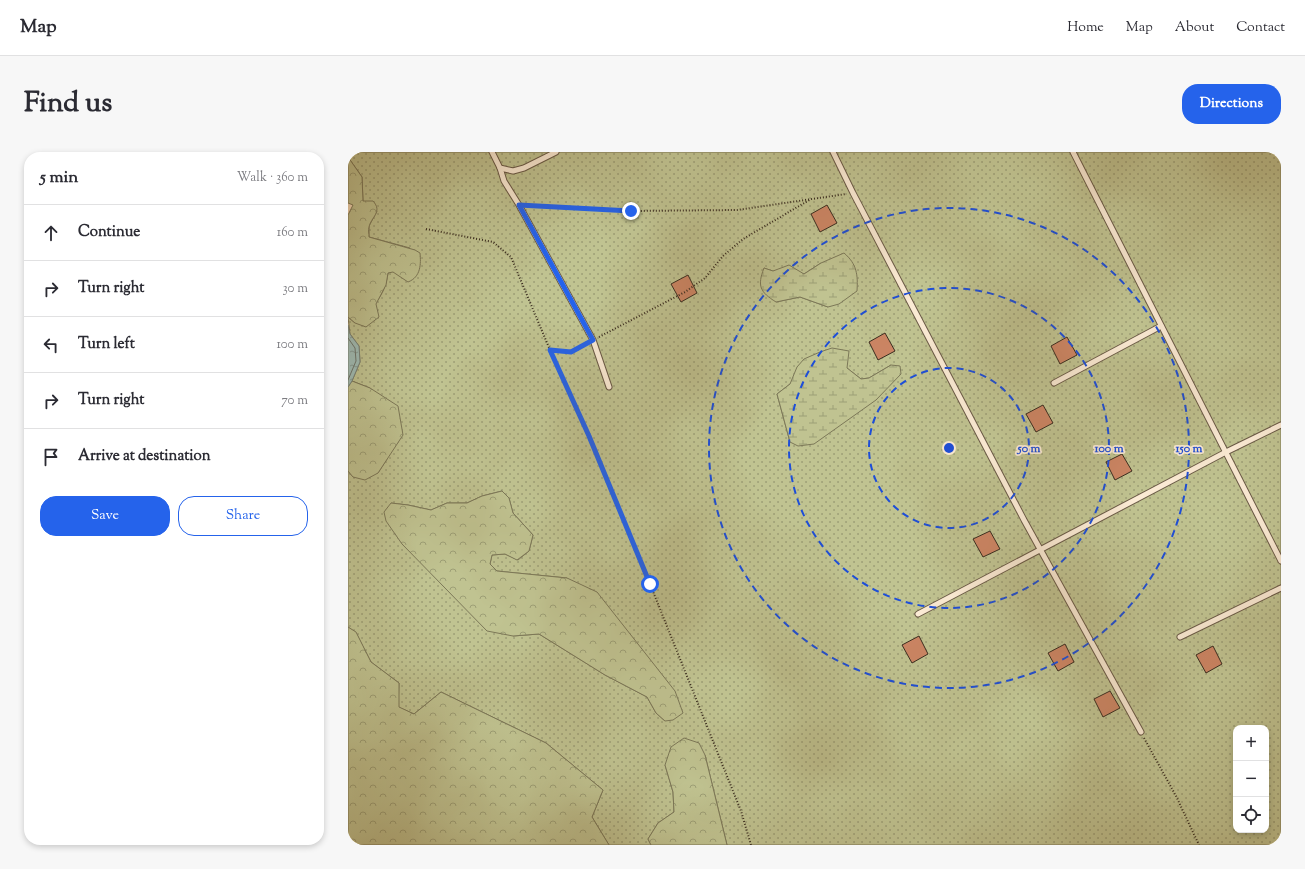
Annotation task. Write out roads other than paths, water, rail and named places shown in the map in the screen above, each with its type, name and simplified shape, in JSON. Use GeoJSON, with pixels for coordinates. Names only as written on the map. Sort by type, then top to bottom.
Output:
{"type":"FeatureCollection","features":[{"type":"Feature","properties":{"kind":"lane"},"geometry":{"type":"LineString","coordinates":[[492,152],[500,168],[504,181],[519,205],[593,340],[609,387]]}},
{"type":"Feature","properties":{"kind":"lane"},"geometry":{"type":"LineString","coordinates":[[500,168],[514,171],[524,168],[556,152]]}},
{"type":"Feature","properties":{"kind":"lane"},"geometry":{"type":"LineString","coordinates":[[833,152],[853,193],[1041,550],[1141,732]]}},
{"type":"Feature","properties":{"kind":"lane"},"geometry":{"type":"LineString","coordinates":[[1073,152],[1281,561]]}},
{"type":"Feature","properties":{"kind":"lane"},"geometry":{"type":"LineString","coordinates":[[1054,383],[1161,326]]}},
{"type":"Feature","properties":{"kind":"lane"},"geometry":{"type":"LineString","coordinates":[[918,614],[1226,452],[1281,425]]}},
{"type":"Feature","properties":{"kind":"lane"},"geometry":{"type":"LineString","coordinates":[[1180,637],[1281,588]]}},
{"type":"Feature","properties":{"kind":"water"},"geometry":{"type":"Polygon","coordinates":[[[348,325],[350,334],[359,346],[360,362],[348,387],[348,325]]]}}]}
